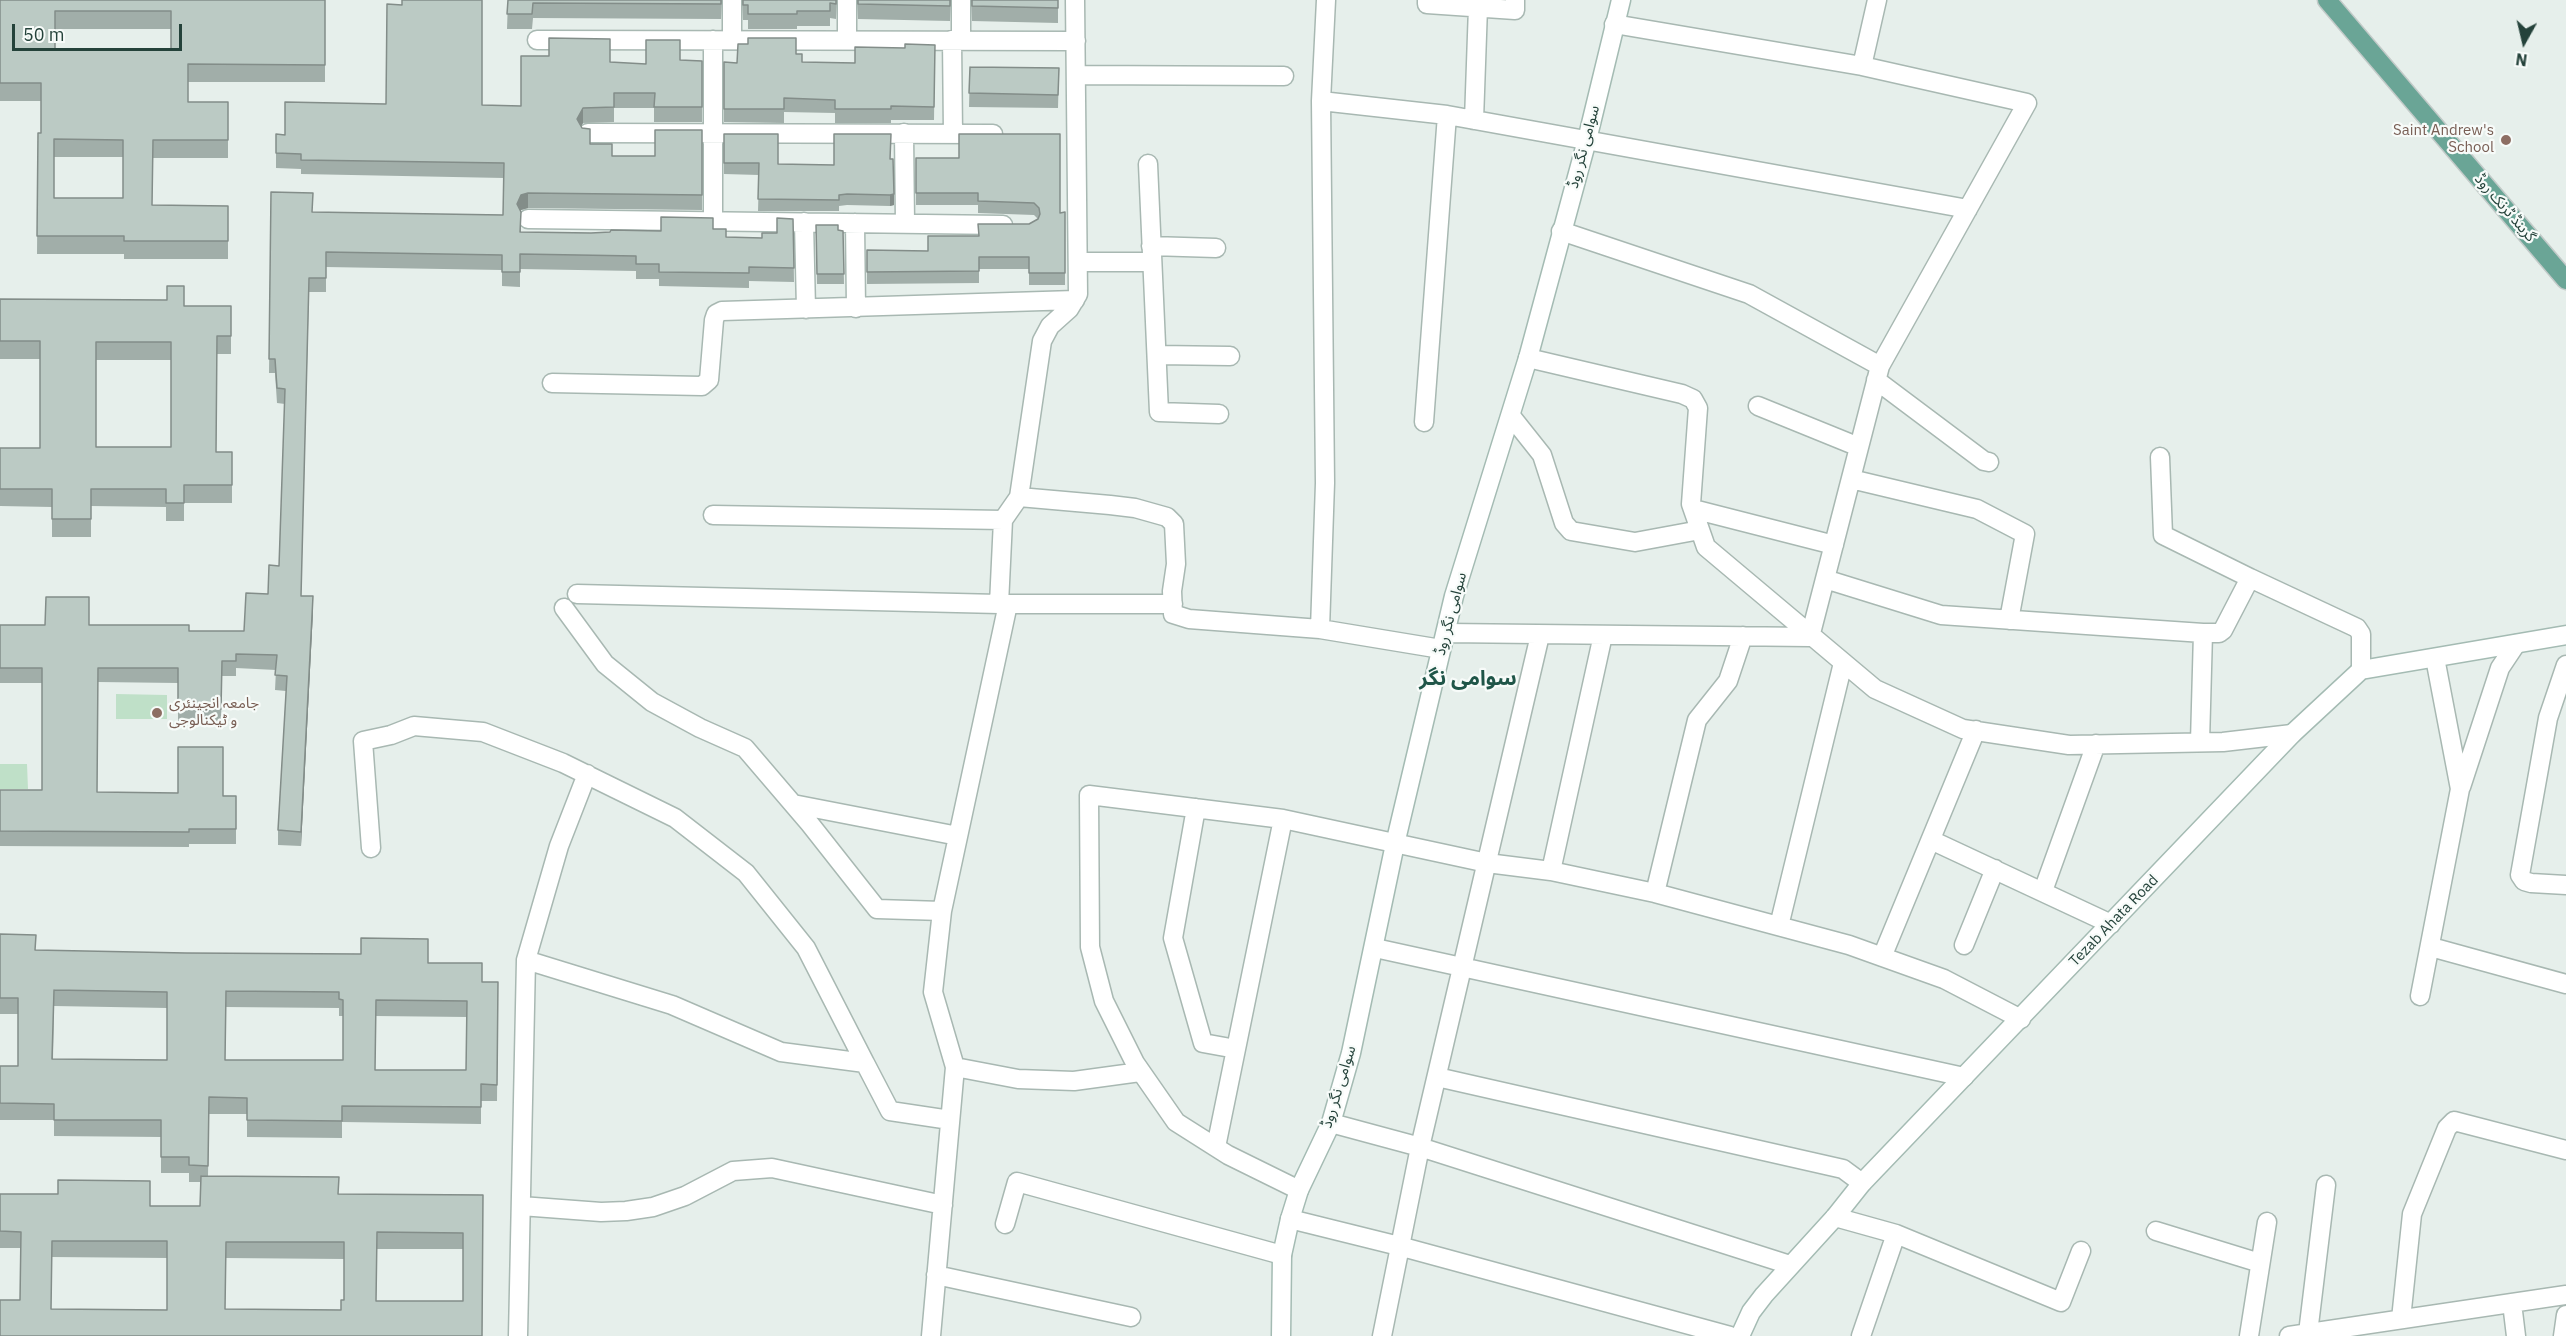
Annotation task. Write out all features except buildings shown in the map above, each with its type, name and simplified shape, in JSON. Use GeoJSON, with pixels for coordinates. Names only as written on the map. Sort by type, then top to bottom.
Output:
{"type":"FeatureCollection","features":[{"type":"Feature","properties":{"kind":"main road","name":"گرینڈ ٹرنک روڈ"},"geometry":{"type":"LineString","coordinates":[[2326,0],[2566,280]]}},
{"type":"Feature","properties":{"kind":"street"},"geometry":{"type":"LineString","coordinates":[[732,0],[732,40]]}},
{"type":"Feature","properties":{"kind":"street"},"geometry":{"type":"LineString","coordinates":[[847,0],[847,40]]}},
{"type":"Feature","properties":{"kind":"street"},"geometry":{"type":"LineString","coordinates":[[953,134],[961,0]]}},
{"type":"Feature","properties":{"kind":"street"},"geometry":{"type":"LineString","coordinates":[[930,1336],[955,1067],[933,992],[942,911],[1004,604],[1002,520],[1019,497],[1042,341],[1050,326],[1075,300],[1078,262],[1075,0]]}},
{"type":"Feature","properties":{"kind":"street"},"geometry":{"type":"LineString","coordinates":[[1320,629],[1325,483],[1321,101],[1326,0]]}},
{"type":"Feature","properties":{"kind":"street"},"geometry":{"type":"LineString","coordinates":[[1427,0],[1426,4],[1515,10],[1515,0]]}},
{"type":"Feature","properties":{"kind":"street","name":"سوامی نگر روڈ"},"geometry":{"type":"LineString","coordinates":[[1281,1336],[1282,1255],[1290,1219],[1299,1190],[1330,1123],[1351,1053],[1375,948],[1395,844],[1454,596],[1528,358],[1587,140],[1621,0]]}},
{"type":"Feature","properties":{"kind":"street"},"geometry":{"type":"LineString","coordinates":[[1862,66],[1877,0]]}},
{"type":"Feature","properties":{"kind":"street"},"geometry":{"type":"LineString","coordinates":[[1474,120],[1478,8]]}},
{"type":"Feature","properties":{"kind":"street"},"geometry":{"type":"LineString","coordinates":[[1614,24],[1862,66],[2027,103],[1878,373],[1810,637]]}},
{"type":"Feature","properties":{"kind":"street"},"geometry":{"type":"LineString","coordinates":[[537,40],[1076,41]]}},
{"type":"Feature","properties":{"kind":"street"},"geometry":{"type":"LineString","coordinates":[[712,40],[712,220]]}},
{"type":"Feature","properties":{"kind":"street"},"geometry":{"type":"LineString","coordinates":[[1076,75],[1284,76]]}},
{"type":"Feature","properties":{"kind":"street"},"geometry":{"type":"LineString","coordinates":[[1321,101],[1447,115],[1968,209]]}},
{"type":"Feature","properties":{"kind":"street"},"geometry":{"type":"LineString","coordinates":[[1424,422],[1447,115]]}},
{"type":"Feature","properties":{"kind":"street"},"geometry":{"type":"LineString","coordinates":[[588,133],[1009,134]]}},
{"type":"Feature","properties":{"kind":"street"},"geometry":{"type":"LineString","coordinates":[[904,133],[905,223]]}},
{"type":"Feature","properties":{"kind":"street"},"geometry":{"type":"LineString","coordinates":[[1054,135],[1076,135]]}},
{"type":"Feature","properties":{"kind":"street"},"geometry":{"type":"LineString","coordinates":[[1148,164],[1159,412],[1219,414]]}},
{"type":"Feature","properties":{"kind":"street"},"geometry":{"type":"LineString","coordinates":[[528,219],[1018,225]]}},
{"type":"Feature","properties":{"kind":"street"},"geometry":{"type":"LineString","coordinates":[[804,222],[806,309]]}},
{"type":"Feature","properties":{"kind":"street"},"geometry":{"type":"LineString","coordinates":[[855,223],[856,308]]}},
{"type":"Feature","properties":{"kind":"street"},"geometry":{"type":"LineString","coordinates":[[1561,231],[1749,294],[1878,373],[1984,461],[1989,462]]}},
{"type":"Feature","properties":{"kind":"street"},"geometry":{"type":"LineString","coordinates":[[1078,262],[1216,248]]}},
{"type":"Feature","properties":{"kind":"street"},"geometry":{"type":"LineString","coordinates":[[552,383],[702,386],[709,380],[714,320],[716,314],[722,311],[1075,300]]}},
{"type":"Feature","properties":{"kind":"street"},"geometry":{"type":"LineString","coordinates":[[1158,355],[1230,356]]}},
{"type":"Feature","properties":{"kind":"street"},"geometry":{"type":"LineString","coordinates":[[1528,358],[1682,394],[1693,399],[1698,408],[1691,504],[1706,547],[1810,637],[1875,689],[1963,729],[2068,745],[2200,742],[2292,735]]}},
{"type":"Feature","properties":{"kind":"street"},"geometry":{"type":"LineString","coordinates":[[1758,406],[1859,447]]}},
{"type":"Feature","properties":{"kind":"street"},"geometry":{"type":"LineString","coordinates":[[1511,416],[1542,454],[1564,523],[1571,531],[1635,543],[1700,530]]}},
{"type":"Feature","properties":{"kind":"street"},"geometry":{"type":"LineString","coordinates":[[2160,457],[2163,535],[2357,628],[2361,634],[2361,670],[2566,635]]}},
{"type":"Feature","properties":{"kind":"street"},"geometry":{"type":"LineString","coordinates":[[1851,479],[1977,509],[2025,534],[2009,620]]}},
{"type":"Feature","properties":{"kind":"street"},"geometry":{"type":"LineString","coordinates":[[1019,497],[1110,504],[1167,517],[1174,524],[1176,564],[1172,591],[1173,614],[1189,619],[1443,641],[1540,635],[1810,637]]}},
{"type":"Feature","properties":{"kind":"street"},"geometry":{"type":"LineString","coordinates":[[1693,509],[1834,545]]}},
{"type":"Feature","properties":{"kind":"street"},"geometry":{"type":"LineString","coordinates":[[713,515],[1002,520]]}},
{"type":"Feature","properties":{"kind":"street"},"geometry":{"type":"LineString","coordinates":[[1825,579],[1941,615],[2219,633],[2223,630],[2250,578]]}},
{"type":"Feature","properties":{"kind":"street"},"geometry":{"type":"LineString","coordinates":[[942,911],[877,909],[745,748],[700,728],[652,702],[605,664],[571,601],[1173,604]]}},
{"type":"Feature","properties":{"kind":"street"},"geometry":{"type":"LineString","coordinates":[[2200,742],[2203,633]]}},
{"type":"Feature","properties":{"kind":"street"},"geometry":{"type":"LineString","coordinates":[[1382,1336],[1420,1147],[1540,635]]}},
{"type":"Feature","properties":{"kind":"street"},"geometry":{"type":"LineString","coordinates":[[1551,871],[1604,635]]}},
{"type":"Feature","properties":{"kind":"street"},"geometry":{"type":"LineString","coordinates":[[1655,893],[1697,720],[1728,681],[1743,636]]}},
{"type":"Feature","properties":{"kind":"street"},"geometry":{"type":"LineString","coordinates":[[2420,996],[2460,789],[2500,668],[2516,644]]}},
{"type":"Feature","properties":{"kind":"street"},"geometry":{"type":"LineString","coordinates":[[2435,658],[2460,789]]}},
{"type":"Feature","properties":{"kind":"street"},"geometry":{"type":"LineString","coordinates":[[1779,926],[1843,663]]}},
{"type":"Feature","properties":{"kind":"street"},"geometry":{"type":"LineString","coordinates":[[2566,665],[2548,718],[2520,875],[2524,881],[2531,883],[2566,885]]}},
{"type":"Feature","properties":{"kind":"street","name":"Tezab Ahata Road"},"geometry":{"type":"LineString","coordinates":[[1740,1336],[1751,1312],[1862,1183],[2292,735],[2361,670]]}},
{"type":"Feature","properties":{"kind":"street"},"geometry":{"type":"LineString","coordinates":[[371,848],[363,741],[391,735],[414,726],[483,732],[587,774],[675,818],[746,873],[806,948],[890,1111],[950,1120]]}},
{"type":"Feature","properties":{"kind":"street"},"geometry":{"type":"LineString","coordinates":[[1882,957],[1977,730]]}},
{"type":"Feature","properties":{"kind":"street"},"geometry":{"type":"LineString","coordinates":[[2043,891],[2096,744]]}},
{"type":"Feature","properties":{"kind":"street"},"geometry":{"type":"LineString","coordinates":[[518,1336],[526,960],[559,846],[587,774]]}},
{"type":"Feature","properties":{"kind":"street"},"geometry":{"type":"LineString","coordinates":[[1299,1190],[1216,1147],[1176,1122],[1140,1072],[1104,1001],[1090,946],[1089,795],[1283,819],[1486,863],[1551,871],[1655,893],[1779,926],[1882,957],[1944,980],[2021,1019]]}},
{"type":"Feature","properties":{"kind":"street"},"geometry":{"type":"LineString","coordinates":[[793,804],[958,836]]}},
{"type":"Feature","properties":{"kind":"street"},"geometry":{"type":"LineString","coordinates":[[1196,808],[1173,938],[1203,1044],[1236,1049]]}},
{"type":"Feature","properties":{"kind":"street"},"geometry":{"type":"LineString","coordinates":[[1216,1147],[1283,819]]}},
{"type":"Feature","properties":{"kind":"street"},"geometry":{"type":"LineString","coordinates":[[1931,840],[2111,924]]}},
{"type":"Feature","properties":{"kind":"street"},"geometry":{"type":"LineString","coordinates":[[1964,945],[1995,869]]}},
{"type":"Feature","properties":{"kind":"street"},"geometry":{"type":"LineString","coordinates":[[2431,947],[2566,984]]}},
{"type":"Feature","properties":{"kind":"street"},"geometry":{"type":"LineString","coordinates":[[1375,948],[1964,1077]]}},
{"type":"Feature","properties":{"kind":"street"},"geometry":{"type":"LineString","coordinates":[[526,960],[672,1005],[781,1052],[865,1063]]}},
{"type":"Feature","properties":{"kind":"street"},"geometry":{"type":"LineString","coordinates":[[955,1067],[1018,1079],[1074,1081],[1140,1072]]}},
{"type":"Feature","properties":{"kind":"street"},"geometry":{"type":"LineString","coordinates":[[1437,1077],[1843,1169],[1862,1183]]}},
{"type":"Feature","properties":{"kind":"street"},"geometry":{"type":"LineString","coordinates":[[2401,1319],[2412,1214],[2447,1128],[2454,1121],[2566,1150]]}},
{"type":"Feature","properties":{"kind":"street"},"geometry":{"type":"LineString","coordinates":[[1330,1123],[1420,1147],[1790,1265]]}},
{"type":"Feature","properties":{"kind":"street"},"geometry":{"type":"LineString","coordinates":[[521,1206],[601,1212],[635,1210],[653,1207],[686,1196],[733,1171],[772,1168],[943,1205]]}},
{"type":"Feature","properties":{"kind":"street"},"geometry":{"type":"LineString","coordinates":[[1005,1224],[1017,1182],[1282,1255]]}},
{"type":"Feature","properties":{"kind":"street"},"geometry":{"type":"LineString","coordinates":[[2326,1185],[2296,1335],[2566,1295]]}},
{"type":"Feature","properties":{"kind":"street"},"geometry":{"type":"LineString","coordinates":[[1834,1217],[1896,1234],[2061,1302],[2081,1251]]}},
{"type":"Feature","properties":{"kind":"street"},"geometry":{"type":"LineString","coordinates":[[1290,1219],[1400,1246],[1730,1336]]}},
{"type":"Feature","properties":{"kind":"street"},"geometry":{"type":"LineString","coordinates":[[2249,1336],[2267,1222]]}},
{"type":"Feature","properties":{"kind":"street"},"geometry":{"type":"LineString","coordinates":[[2156,1231],[2260,1263]]}},
{"type":"Feature","properties":{"kind":"street"},"geometry":{"type":"LineString","coordinates":[[1861,1336],[1896,1234]]}},
{"type":"Feature","properties":{"kind":"street"},"geometry":{"type":"LineString","coordinates":[[936,1275],[1131,1317]]}},
{"type":"Feature","properties":{"kind":"street"},"geometry":{"type":"LineString","coordinates":[[2512,1303],[2516,1336]]}},
{"type":"Feature","properties":{"kind":"street"},"geometry":{"type":"LineString","coordinates":[[2563,1336],[2566,1315]]}},
{"type":"Feature","properties":{"kind":"green space"},"geometry":{"type":"Polygon","coordinates":[[[116,694],[167,695],[167,719],[116,719],[116,694]]]}},
{"type":"Feature","properties":{"kind":"green space"},"geometry":{"type":"Polygon","coordinates":[[[0,764],[27,764],[28,789],[0,789],[0,764]]]}},
{"type":"Feature","properties":{"kind":"place","name":"Saint Andrew's School"},"geometry":{"type":"Point","coordinates":[2506,140]}},
{"type":"Feature","properties":{"kind":"place","name":"جامعہ انجینئری و ٹیکنالوجی"},"geometry":{"type":"Point","coordinates":[157,713]}},
{"type":"Feature","properties":{"kind":"district","name":"سوامی نگر"},"geometry":{"type":"Point","coordinates":[1468,679]}}]}
